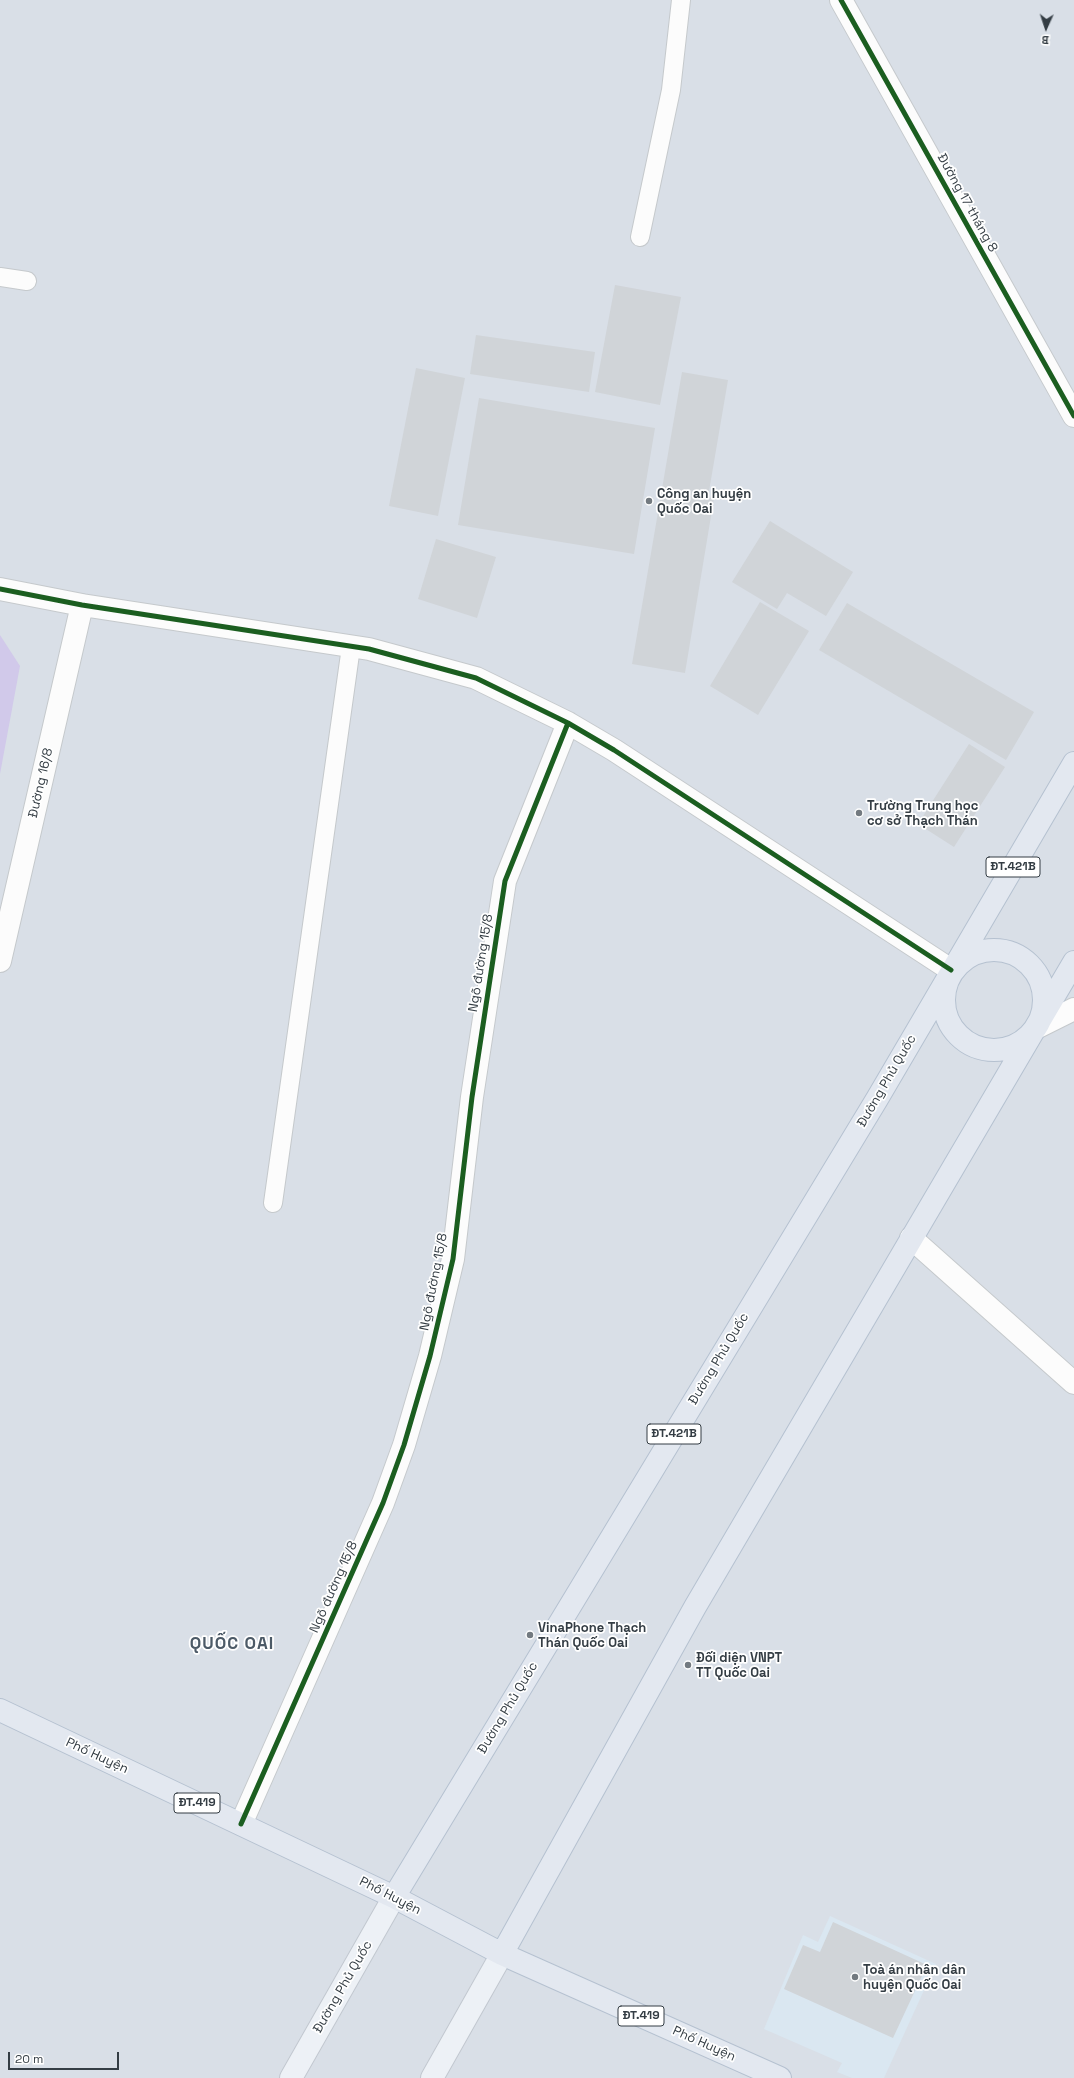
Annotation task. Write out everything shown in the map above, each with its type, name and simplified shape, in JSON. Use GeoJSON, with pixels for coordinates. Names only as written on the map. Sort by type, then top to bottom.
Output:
{"type":"FeatureCollection","features":[{"type":"Feature","properties":{"kind":"main road","name":"Đường Phủ Quốc"},"geometry":{"type":"LineString","coordinates":[[291,2078],[394,1897],[876,1099],[1074,764]]}},
{"type":"Feature","properties":{"kind":"main road","name":"ĐT.421B"},"geometry":{"type":"LineString","coordinates":[[992,950],[1008,952],[1022,958],[1034,969],[1041,982],[1044,998],[1042,1014],[1036,1028],[1026,1039],[1012,1047],[996,1050],[981,1048],[966,1042],[954,1031],[946,1017],[944,1002],[945,986],[951,970],[976,952],[992,950]]}},
{"type":"Feature","properties":{"kind":"main road","name":"ĐT.421B"},"geometry":{"type":"LineString","coordinates":[[502,1954],[695,1607],[1074,962]]}},
{"type":"Feature","properties":{"kind":"main road","name":"Phố Huyện"},"geometry":{"type":"LineString","coordinates":[[0,1710],[394,1897],[502,1954],[780,2078]]}},
{"type":"Feature","properties":{"kind":"main road"},"geometry":{"type":"LineString","coordinates":[[432,2078],[502,1954]]}},
{"type":"Feature","properties":{"kind":"street","name":"Đường 17 tháng 8"},"geometry":{"type":"LineString","coordinates":[[840,0],[1074,416]]}},
{"type":"Feature","properties":{"kind":"street"},"geometry":{"type":"LineString","coordinates":[[0,589],[82,605],[369,649],[476,678],[568,723],[674,788],[951,970]]}},
{"type":"Feature","properties":{"kind":"street","name":"Đường 16/8"},"geometry":{"type":"LineString","coordinates":[[0,961],[82,605]]}},
{"type":"Feature","properties":{"kind":"street","name":"Ngõ đường 15/8"},"geometry":{"type":"LineString","coordinates":[[241,1824],[383,1502],[404,1445],[430,1356],[453,1259],[472,1097],[505,881],[568,723]]}},
{"type":"Feature","properties":{"kind":"street"},"geometry":{"type":"LineString","coordinates":[[1036,1028],[1074,1008]]}},
{"type":"Feature","properties":{"kind":"street"},"geometry":{"type":"LineString","coordinates":[[911,1238],[1074,1383]]}},
{"type":"Feature","properties":{"kind":"lane"},"geometry":{"type":"LineString","coordinates":[[640,237],[671,90],[681,0]]}},
{"type":"Feature","properties":{"kind":"lane"},"geometry":{"type":"LineString","coordinates":[[0,277],[27,281]]}},
{"type":"Feature","properties":{"kind":"lane"},"geometry":{"type":"LineString","coordinates":[[273,1203],[351,647]]}},
{"type":"Feature","properties":{"kind":"shaded area"},"geometry":{"type":"Polygon","coordinates":[[[0,0],[1074,0],[1074,2078],[0,2078],[0,0]]]}},
{"type":"Feature","properties":{"kind":"shaded area"},"geometry":{"type":"Polygon","coordinates":[[[0,635],[20,666],[0,774],[0,635]]]}},
{"type":"Feature","properties":{"kind":"shaded area"},"geometry":{"type":"Polygon","coordinates":[[[830,1916],[936,1964],[884,2078],[852,2078],[837,2072],[842,2063],[764,2029],[803,1935],[818,1942],[830,1916]]]}},
{"type":"Feature","properties":{"kind":"building"},"geometry":{"type":"Polygon","coordinates":[[[615,285],[681,297],[660,405],[595,392],[615,285]]]}},
{"type":"Feature","properties":{"kind":"building"},"geometry":{"type":"Polygon","coordinates":[[[476,335],[595,352],[589,392],[470,374],[476,335]]]}},
{"type":"Feature","properties":{"kind":"building"},"geometry":{"type":"Polygon","coordinates":[[[416,368],[465,378],[438,516],[389,506],[416,368]]]}},
{"type":"Feature","properties":{"kind":"building"},"geometry":{"type":"Polygon","coordinates":[[[682,372],[728,380],[708,497],[714,498],[685,673],[632,664],[682,372]]]}},
{"type":"Feature","properties":{"kind":"building"},"geometry":{"type":"Polygon","coordinates":[[[479,398],[655,428],[634,554],[458,525],[479,398]]]}},
{"type":"Feature","properties":{"kind":"building"},"geometry":{"type":"Polygon","coordinates":[[[770,521],[853,572],[826,616],[787,593],[777,609],[732,582],[770,521]]]}},
{"type":"Feature","properties":{"kind":"building"},"geometry":{"type":"Polygon","coordinates":[[[436,539],[496,557],[477,618],[418,599],[436,539]]]}},
{"type":"Feature","properties":{"kind":"building"},"geometry":{"type":"Polygon","coordinates":[[[760,602],[809,631],[758,715],[710,686],[760,602]]]}},
{"type":"Feature","properties":{"kind":"building"},"geometry":{"type":"Polygon","coordinates":[[[847,603],[1034,712],[1006,760],[819,650],[847,603]]]}},
{"type":"Feature","properties":{"kind":"building"},"geometry":{"type":"Polygon","coordinates":[[[969,744],[1005,767],[954,847],[918,824],[969,744]]]}},
{"type":"Feature","properties":{"kind":"building","name":"Toà án nhân dân huyện Quốc Oai"},"geometry":{"type":"Polygon","coordinates":[[[833,1922],[927,1965],[893,2038],[784,1989],[803,1945],[820,1952],[833,1922]]]}},
{"type":"Feature","properties":{"kind":"cycle path"},"geometry":{"type":"LineString","coordinates":[[841,0],[1074,416]]}},
{"type":"Feature","properties":{"kind":"cycle path"},"geometry":{"type":"LineString","coordinates":[[0,589],[82,605],[369,649],[476,678],[568,723],[614,750],[951,970]]}},
{"type":"Feature","properties":{"kind":"cycle path"},"geometry":{"type":"LineString","coordinates":[[241,1824],[383,1503],[404,1445],[430,1356],[453,1259],[472,1097],[505,881],[568,723]]}},
{"type":"Feature","properties":{"kind":"place","name":"Công an huyện Quốc Oai"},"geometry":{"type":"Point","coordinates":[649,501]}},
{"type":"Feature","properties":{"kind":"place","name":"Trường Trung học cơ sở Thạch Thán"},"geometry":{"type":"Point","coordinates":[859,813]}},
{"type":"Feature","properties":{"kind":"place","name":"VinaPhone Thạch Thán Quốc Oai"},"geometry":{"type":"Point","coordinates":[530,1635]}},
{"type":"Feature","properties":{"kind":"place","name":"Đối diện VNPT TT Quốc Oai"},"geometry":{"type":"Point","coordinates":[688,1665]}},
{"type":"Feature","properties":{"kind":"place","name":"Toà án nhân dân huyện Quốc Oai"},"geometry":{"type":"Point","coordinates":[855,1977]}},
{"type":"Feature","properties":{"kind":"district","name":"QUỐC OAI"},"geometry":{"type":"Point","coordinates":[232,1644]}}]}
